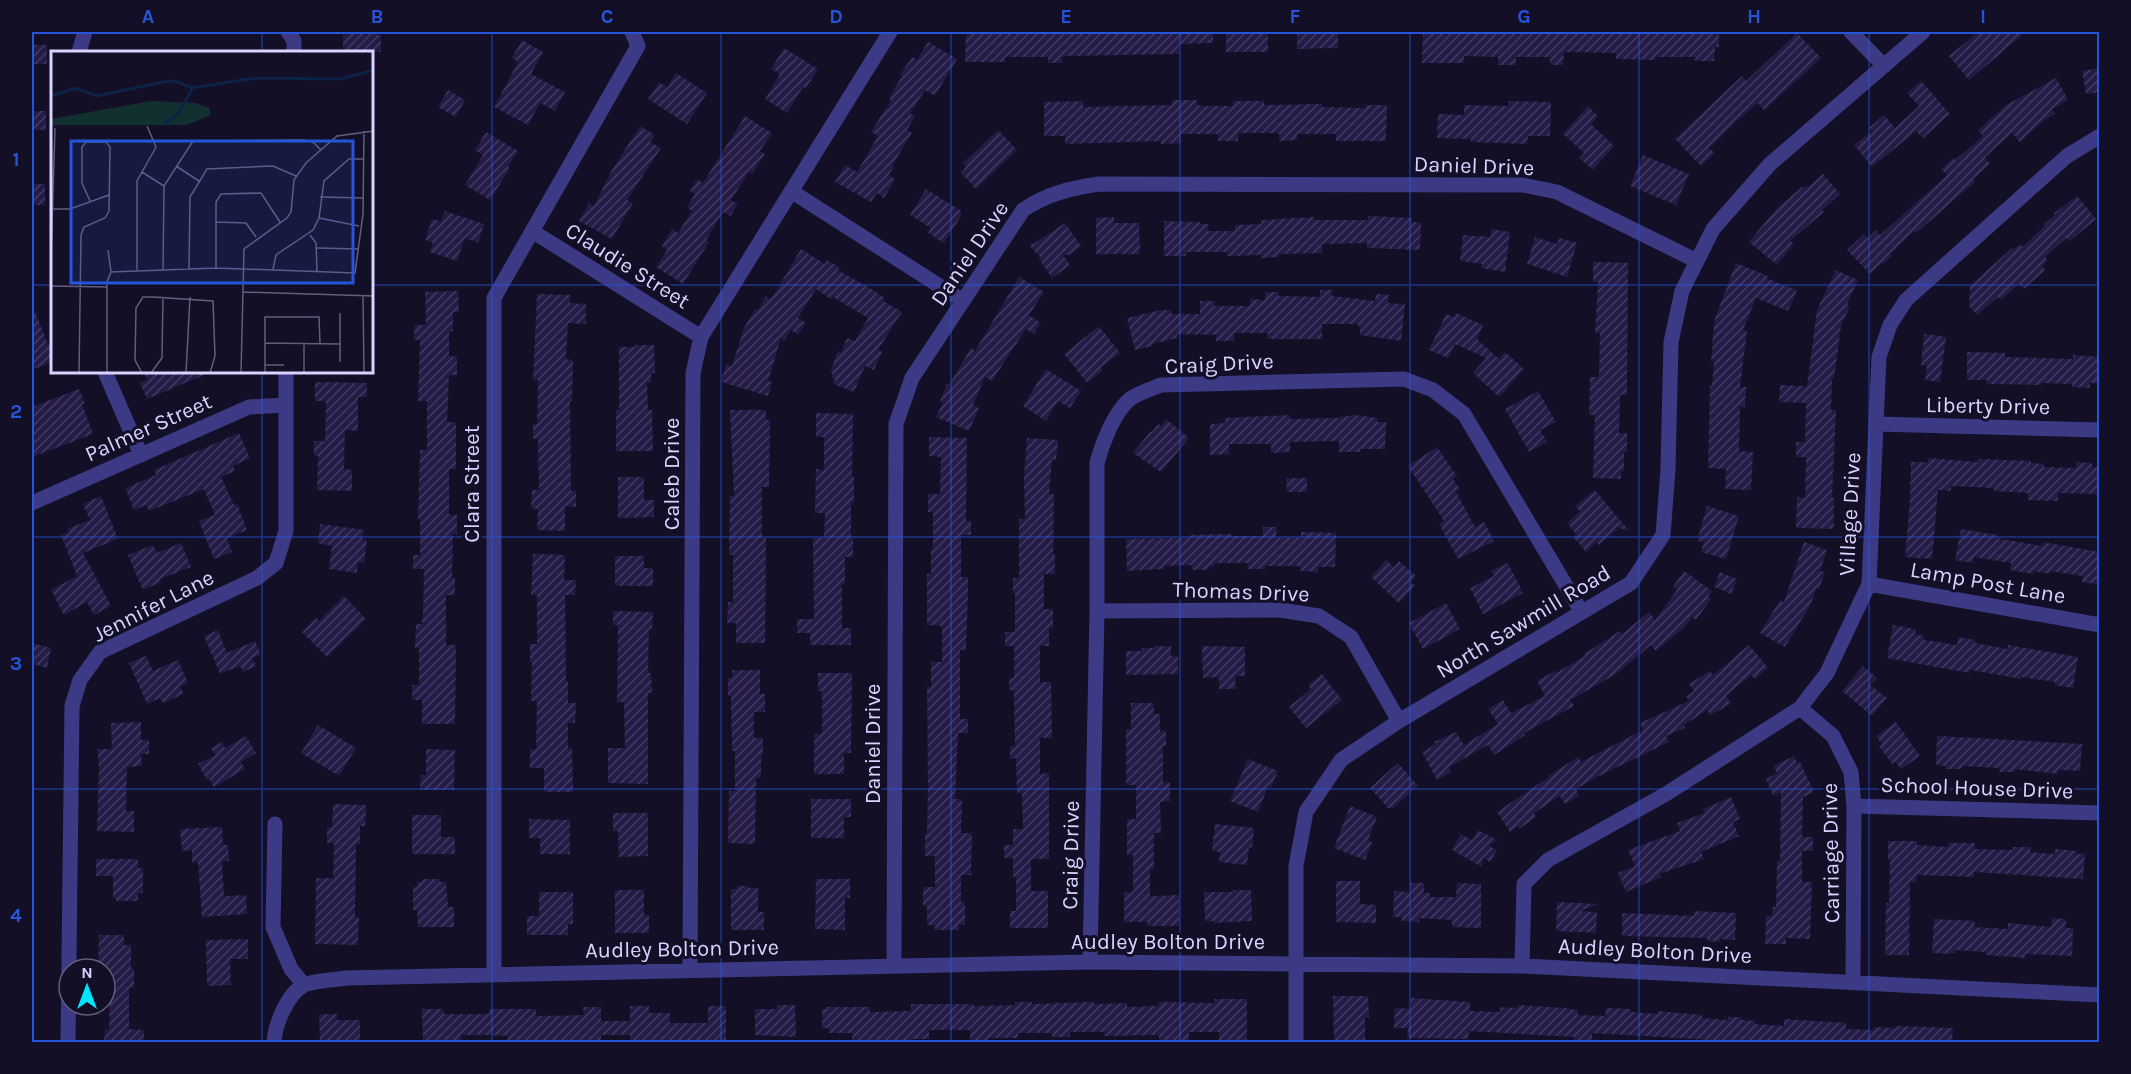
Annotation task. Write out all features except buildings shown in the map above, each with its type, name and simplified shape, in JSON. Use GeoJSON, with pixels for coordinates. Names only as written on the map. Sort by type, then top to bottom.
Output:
{"type":"FeatureCollection","features":[{"type":"Feature","properties":{"kind":"street"},"geometry":{"type":"LineString","coordinates":[[79,51],[85,32]]}},
{"type":"Feature","properties":{"kind":"street"},"geometry":{"type":"LineString","coordinates":[[288,32],[294,41],[294,51]]}},
{"type":"Feature","properties":{"kind":"street","name":"Clara Street"},"geometry":{"type":"LineString","coordinates":[[494,975],[494,298],[638,46],[632,32]]}},
{"type":"Feature","properties":{"kind":"street","name":"Caleb Drive"},"geometry":{"type":"LineString","coordinates":[[690,971],[693,373],[701,337],[890,32]]}},
{"type":"Feature","properties":{"kind":"street"},"geometry":{"type":"LineString","coordinates":[[1851,32],[1884,66]]}},
{"type":"Feature","properties":{"kind":"street","name":"North Sawmill Road"},"geometry":{"type":"LineString","coordinates":[[1296,1042],[1296,866],[1306,812],[1341,760],[1399,721],[1631,583],[1663,535],[1668,469],[1671,342],[1682,291],[1713,229],[1770,164],[1923,32]]}},
{"type":"Feature","properties":{"kind":"street","name":"Village Drive"},"geometry":{"type":"LineString","coordinates":[[1522,966],[1524,884],[1548,860],[1666,794],[1800,708],[1827,673],[1869,584],[1879,357],[1890,325],[1906,300],[2067,156],[2100,136]]}},
{"type":"Feature","properties":{"kind":"street","name":"Daniel Drive"},"geometry":{"type":"LineString","coordinates":[[894,966],[896,424],[912,378],[1023,210],[1041,198],[1070,188],[1099,184],[1523,185],[1557,192],[1697,261]]}},
{"type":"Feature","properties":{"kind":"street"},"geometry":{"type":"LineString","coordinates":[[791,191],[963,302]]}},
{"type":"Feature","properties":{"kind":"street","name":"Claudie Street"},"geometry":{"type":"LineString","coordinates":[[532,231],[701,337]]}},
{"type":"Feature","properties":{"kind":"street"},"geometry":{"type":"LineString","coordinates":[[106,374],[141,455]]}},
{"type":"Feature","properties":{"kind":"street","name":"Jennifer Lane"},"geometry":{"type":"LineString","coordinates":[[68,1042],[72,706],[80,680],[100,652],[257,578],[276,563],[286,531],[286,374]]}},
{"type":"Feature","properties":{"kind":"street","name":"Craig Drive"},"geometry":{"type":"LineString","coordinates":[[1090,962],[1097,611],[1096,463],[1108,431],[1130,399],[1161,385],[1404,379],[1433,390],[1464,414],[1581,611]]}},
{"type":"Feature","properties":{"kind":"street","name":"Palmer Street"},"geometry":{"type":"LineString","coordinates":[[32,503],[249,406],[286,405]]}},
{"type":"Feature","properties":{"kind":"street","name":"Liberty Drive"},"geometry":{"type":"LineString","coordinates":[[1876,424],[2100,430]]}},
{"type":"Feature","properties":{"kind":"street","name":"Lamp Post Lane"},"geometry":{"type":"LineString","coordinates":[[1869,584],[2100,625]]}},
{"type":"Feature","properties":{"kind":"street","name":"Thomas Drive"},"geometry":{"type":"LineString","coordinates":[[1097,611],[1280,610],[1320,616],[1351,637],[1399,721]]}},
{"type":"Feature","properties":{"kind":"street","name":"Carriage Drive"},"geometry":{"type":"LineString","coordinates":[[1800,708],[1833,736],[1851,772],[1854,806],[1853,982]]}},
{"type":"Feature","properties":{"kind":"street","name":"School House Drive"},"geometry":{"type":"LineString","coordinates":[[1854,806],[2100,813]]}},
{"type":"Feature","properties":{"kind":"street"},"geometry":{"type":"LineString","coordinates":[[274,1042],[274,1034],[286,1003],[304,985],[291,969],[273,927],[275,824]]}},
{"type":"Feature","properties":{"kind":"street","name":"Audley Bolton Drive"},"geometry":{"type":"LineString","coordinates":[[304,985],[346,978],[1090,962],[1522,966],[2100,995]]}}]}
